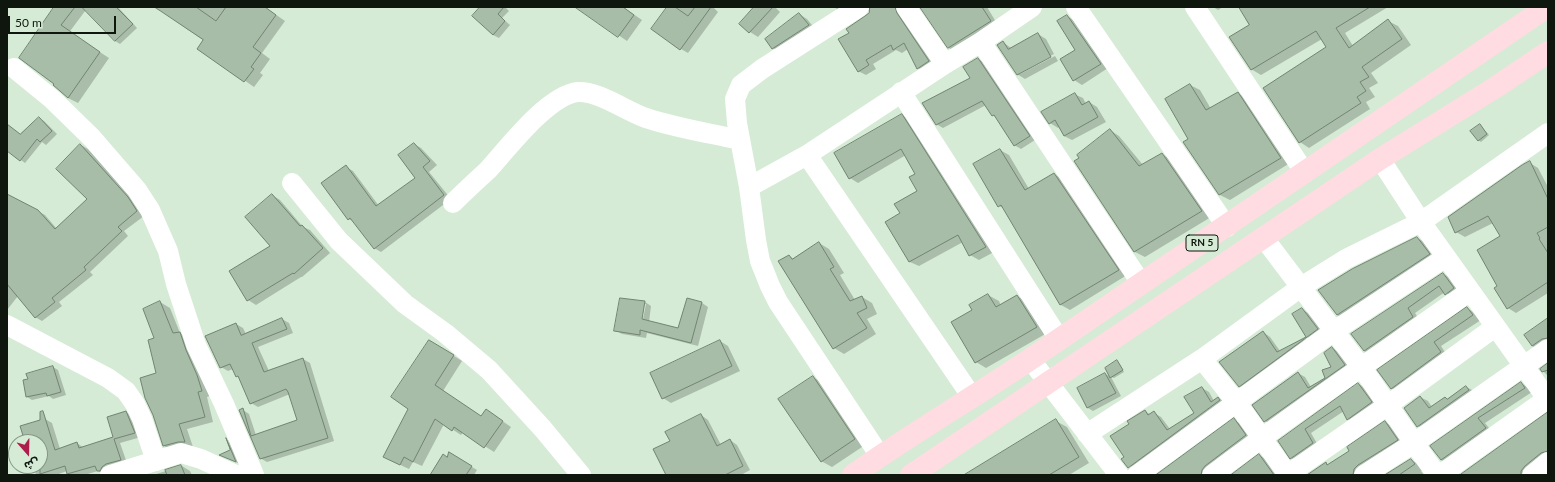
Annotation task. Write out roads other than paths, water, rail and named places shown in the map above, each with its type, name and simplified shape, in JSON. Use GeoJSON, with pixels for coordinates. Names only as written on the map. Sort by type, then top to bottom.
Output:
{"type":"FeatureCollection","features":[{"type":"Feature","properties":{"kind":"main road","name":"RN 5"},"geometry":{"type":"LineString","coordinates":[[853,475],[1227,227],[1547,7]]}},
{"type":"Feature","properties":{"kind":"main road","name":"RN 5"},"geometry":{"type":"LineString","coordinates":[[911,475],[1380,159],[1496,87],[1548,52]]}},
{"type":"Feature","properties":{"kind":"street"},"geometry":{"type":"LineString","coordinates":[[859,7],[762,69],[741,85],[735,99],[735,107],[760,261],[770,286],[778,302],[880,456]]}},
{"type":"Feature","properties":{"kind":"street"},"geometry":{"type":"LineString","coordinates":[[906,7],[945,64]]}},
{"type":"Feature","properties":{"kind":"street"},"geometry":{"type":"LineString","coordinates":[[1076,7],[1227,227]]}},
{"type":"Feature","properties":{"kind":"street"},"geometry":{"type":"LineString","coordinates":[[1195,7],[1305,174]]}},
{"type":"Feature","properties":{"kind":"street"},"geometry":{"type":"LineString","coordinates":[[749,188],[807,155],[901,92],[981,42],[1027,8]]}},
{"type":"Feature","properties":{"kind":"street"},"geometry":{"type":"LineString","coordinates":[[981,42],[1141,283]]}},
{"type":"Feature","properties":{"kind":"street"},"geometry":{"type":"LineString","coordinates":[[14,68],[52,99],[92,138],[136,190],[150,210],[168,251],[176,284],[196,345],[224,404],[254,475]]}},
{"type":"Feature","properties":{"kind":"street"},"geometry":{"type":"LineString","coordinates":[[453,203],[487,170],[544,110],[557,100],[577,92],[595,95],[646,118],[690,130],[740,140]]}},
{"type":"Feature","properties":{"kind":"street"},"geometry":{"type":"LineString","coordinates":[[901,92],[1059,338]]}},
{"type":"Feature","properties":{"kind":"street"},"geometry":{"type":"LineString","coordinates":[[1087,434],[1202,359],[1301,287],[1346,259],[1421,222],[1548,134]]}},
{"type":"Feature","properties":{"kind":"street"},"geometry":{"type":"LineString","coordinates":[[807,155],[972,397]]}},
{"type":"Feature","properties":{"kind":"street"},"geometry":{"type":"LineString","coordinates":[[1263,237],[1362,368],[1438,475],[1548,400],[1421,222],[1380,159]]}},
{"type":"Feature","properties":{"kind":"street"},"geometry":{"type":"LineString","coordinates":[[292,183],[338,241],[405,304],[445,333],[489,370],[543,429],[581,475]]}},
{"type":"Feature","properties":{"kind":"street"},"geometry":{"type":"LineString","coordinates":[[1137,475],[1237,403],[1334,330],[1446,257]]}},
{"type":"Feature","properties":{"kind":"street"},"geometry":{"type":"LineString","coordinates":[[1212,475],[1470,291]]}},
{"type":"Feature","properties":{"kind":"street"},"geometry":{"type":"LineString","coordinates":[[7,324],[108,378],[126,391],[135,404],[142,419],[156,461]]}},
{"type":"Feature","properties":{"kind":"street"},"geometry":{"type":"LineString","coordinates":[[1202,359],[1237,403],[1287,475],[1388,405],[1496,326]]}},
{"type":"Feature","properties":{"kind":"street"},"geometry":{"type":"LineString","coordinates":[[1364,475],[1414,443],[1548,349]]}},
{"type":"Feature","properties":{"kind":"street"},"geometry":{"type":"LineString","coordinates":[[1030,359],[1119,475]]}},
{"type":"Feature","properties":{"kind":"street"},"geometry":{"type":"LineString","coordinates":[[110,475],[181,453],[201,459],[236,475]]}},
{"type":"Feature","properties":{"kind":"street"},"geometry":{"type":"LineString","coordinates":[[1532,475],[1548,462]]}}]}
